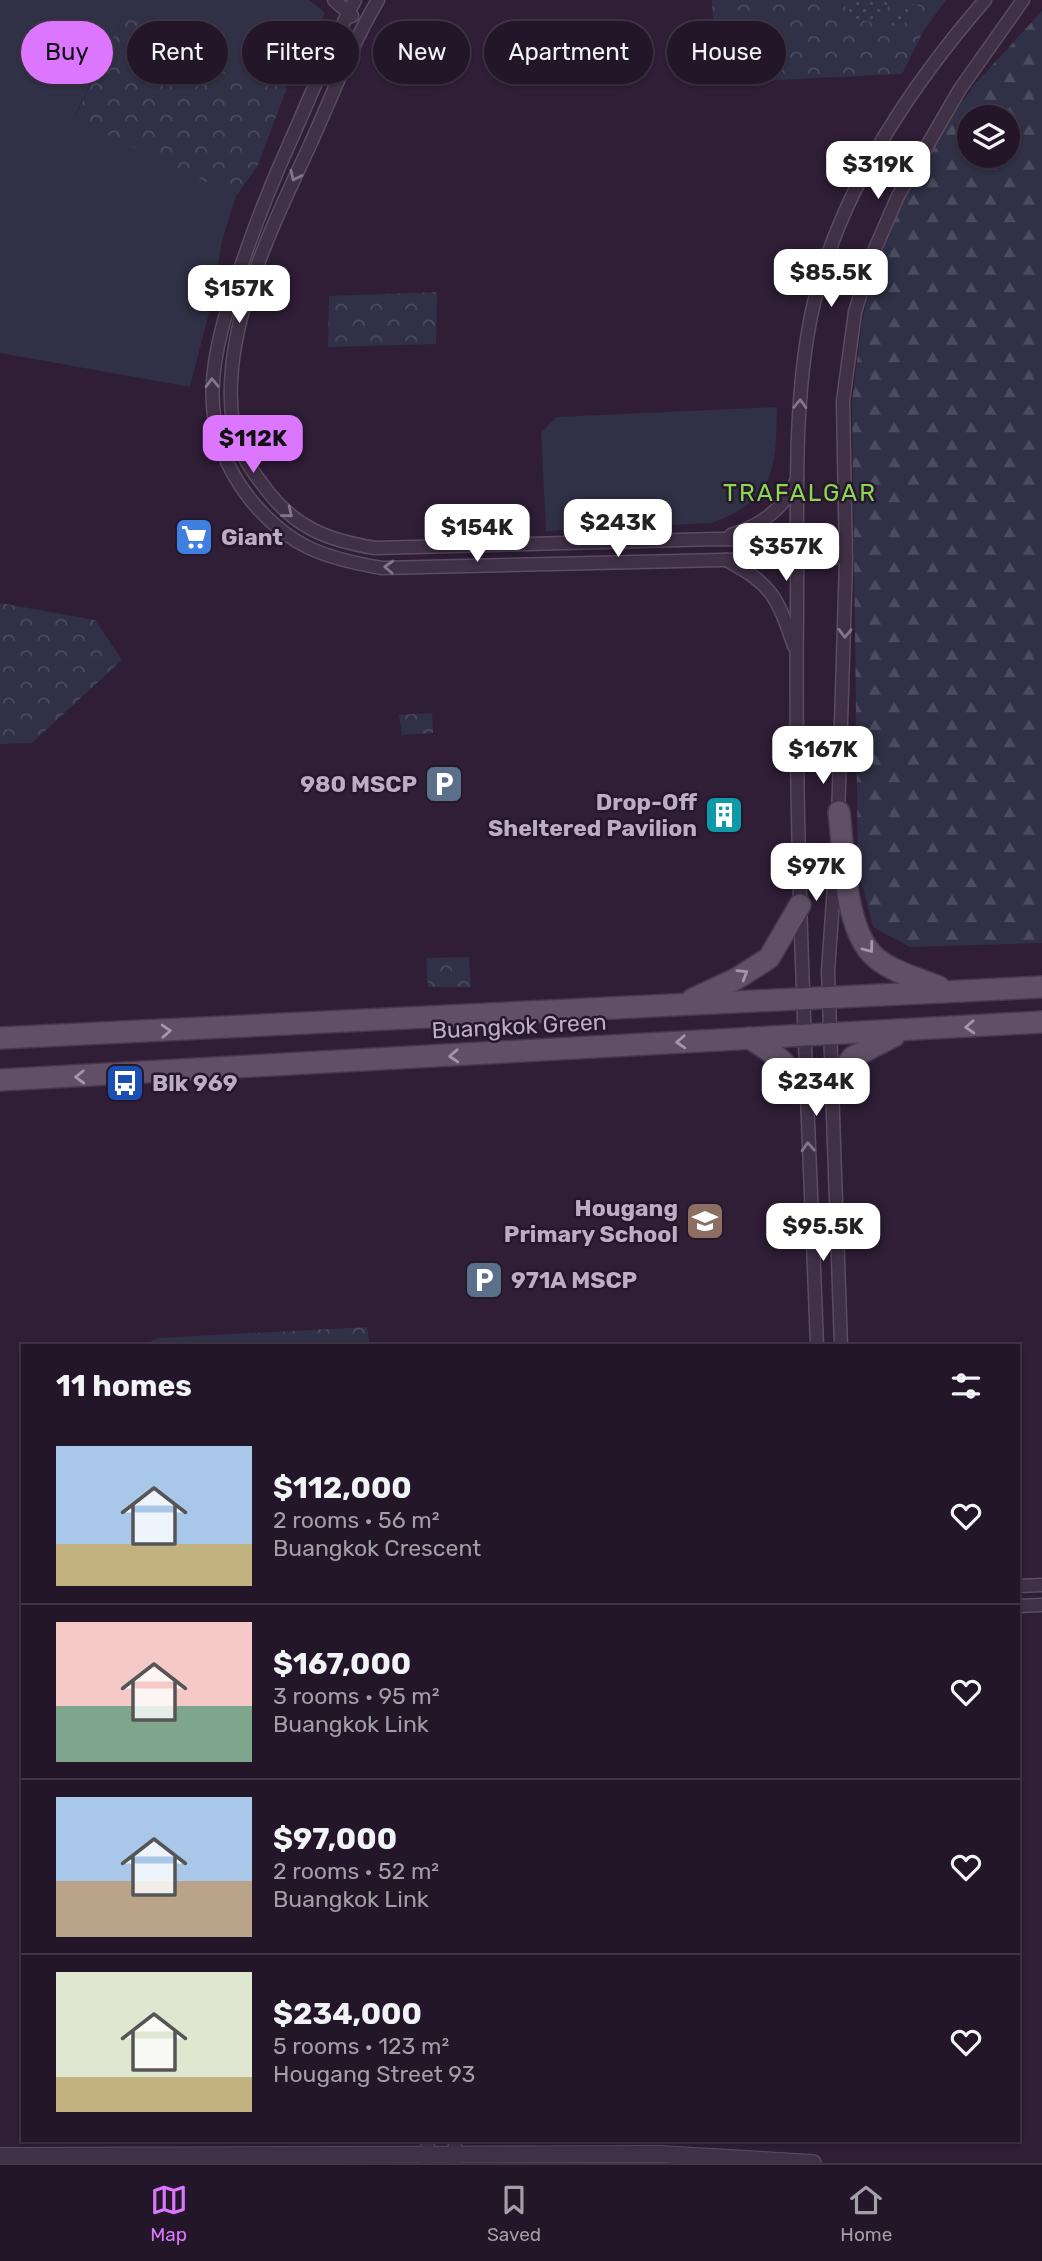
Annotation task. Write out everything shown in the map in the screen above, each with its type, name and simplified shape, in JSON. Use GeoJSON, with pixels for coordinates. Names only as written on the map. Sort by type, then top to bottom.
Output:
{"type":"FeatureCollection","features":[{"type":"Feature","properties":{"kind":"main road"},"geometry":{"type":"LineString","coordinates":[[839,812],[852,911],[860,935],[872,954],[896,970],[948,990]]}},
{"type":"Feature","properties":{"kind":"main road"},"geometry":{"type":"LineString","coordinates":[[682,1004],[736,979],[769,958],[800,905]]}},
{"type":"Feature","properties":{"kind":"main road","name":"Buangkok Green"},"geometry":{"type":"LineString","coordinates":[[0,1038],[1042,987]]}},
{"type":"Feature","properties":{"kind":"main road","name":"Buangkok Green"},"geometry":{"type":"LineString","coordinates":[[0,1080],[1042,1023]]}},
{"type":"Feature","properties":{"kind":"main road"},"geometry":{"type":"LineString","coordinates":[[830,1086],[853,1057],[905,1031]]}},
{"type":"Feature","properties":{"kind":"main road"},"geometry":{"type":"LineString","coordinates":[[750,1038],[776,1053],[795,1072],[806,1093]]}},
{"type":"Feature","properties":{"kind":"street"},"geometry":{"type":"LineString","coordinates":[[334,0],[352,5]]}},
{"type":"Feature","properties":{"kind":"street"},"geometry":{"type":"LineString","coordinates":[[377,0],[360,30],[275,221],[238,330],[230,378],[233,424],[248,465],[276,503],[304,526],[336,542],[375,548],[717,539],[846,540]]}},
{"type":"Feature","properties":{"kind":"street"},"geometry":{"type":"LineString","coordinates":[[817,1344],[800,905],[797,653],[800,398],[811,314],[841,219],[910,94],[943,48],[985,0]]}},
{"type":"Feature","properties":{"kind":"street"},"geometry":{"type":"LineString","coordinates":[[841,1344],[839,1224],[830,1086],[828,996],[839,812],[846,556],[844,401],[855,312],[870,263],[898,196],[947,110],[1023,0]]}},
{"type":"Feature","properties":{"kind":"street"},"geometry":{"type":"LineString","coordinates":[[352,5],[360,30]]}},
{"type":"Feature","properties":{"kind":"street"},"geometry":{"type":"LineString","coordinates":[[352,5],[263,201],[219,331],[211,373],[214,423],[220,451],[238,484],[263,515],[299,544],[335,560],[370,566],[424,568],[846,556]]}},
{"type":"Feature","properties":{"kind":"street"},"geometry":{"type":"LineString","coordinates":[[717,539],[747,530],[773,513],[791,493],[800,472]]}},
{"type":"Feature","properties":{"kind":"street"},"geometry":{"type":"LineString","coordinates":[[723,558],[758,577],[774,595],[797,653]]}},
{"type":"Feature","properties":{"kind":"street"},"geometry":{"type":"LineString","coordinates":[[1020,1586],[1042,1585]]}},
{"type":"Feature","properties":{"kind":"street"},"geometry":{"type":"LineString","coordinates":[[1020,1606],[1042,1605]]}},
{"type":"Feature","properties":{"kind":"street"},"geometry":{"type":"LineString","coordinates":[[0,2156],[455,2152],[727,2156],[813,2163]]}},
{"type":"Feature","properties":{"kind":"green space"},"geometry":{"type":"Polygon","coordinates":[[[0,0],[309,0],[325,13],[321,21],[242,21],[242,62],[228,55],[228,21],[158,21],[128,6],[113,37],[113,21],[21,21],[21,84],[90,84],[74,118],[236,196],[222,241],[212,301],[190,387],[0,353],[0,0]]]}},
{"type":"Feature","properties":{"kind":"green space"},"geometry":{"type":"Polygon","coordinates":[[[712,0],[946,0],[923,32],[902,74],[786,80],[786,21],[713,21],[712,0]]]}},
{"type":"Feature","properties":{"kind":"green space"},"geometry":{"type":"Polygon","coordinates":[[[846,0],[891,0],[885,13],[869,22],[851,17],[845,9],[846,0]]]}},
{"type":"Feature","properties":{"kind":"green space"},"geometry":{"type":"Polygon","coordinates":[[[904,1],[918,6],[908,20],[893,29],[891,21],[904,1]]]}},
{"type":"Feature","properties":{"kind":"green space"},"geometry":{"type":"Polygon","coordinates":[[[128,6],[158,21],[127,21],[127,84],[228,84],[228,55],[242,62],[242,84],[288,85],[258,165],[236,196],[74,119],[91,84],[113,84],[113,37],[128,6]]]}},
{"type":"Feature","properties":{"kind":"green space"},"geometry":{"type":"Polygon","coordinates":[[[1042,11],[1042,943],[910,947],[873,927],[858,869],[852,402],[862,321],[879,252],[904,189],[957,108],[957,168],[1020,168],[1020,105],[960,105],[976,83],[1042,11]]]}},
{"type":"Feature","properties":{"kind":"green space"},"geometry":{"type":"Polygon","coordinates":[[[437,292],[436,344],[328,347],[329,296],[437,292]]]}},
{"type":"Feature","properties":{"kind":"green space"},"geometry":{"type":"Polygon","coordinates":[[[777,407],[773,464],[768,479],[749,504],[733,514],[712,523],[546,531],[541,433],[556,417],[777,407]]]}},
{"type":"Feature","properties":{"kind":"green space"},"geometry":{"type":"Polygon","coordinates":[[[0,603],[95,620],[122,660],[32,743],[0,744],[0,603]]]}},
{"type":"Feature","properties":{"kind":"green space"},"geometry":{"type":"Polygon","coordinates":[[[432,713],[433,733],[402,735],[399,715],[432,713]]]}},
{"type":"Feature","properties":{"kind":"green space"},"geometry":{"type":"Polygon","coordinates":[[[469,957],[471,987],[428,987],[426,958],[469,957]]]}},
{"type":"Feature","properties":{"kind":"green space"},"geometry":{"type":"Polygon","coordinates":[[[367,1327],[370,1344],[145,1344],[159,1338],[367,1327]]]}},
{"type":"Feature","properties":{"kind":"place","name":"Giant"},"geometry":{"type":"Point","coordinates":[194,537]}},
{"type":"Feature","properties":{"kind":"place","name":"980 MSCP"},"geometry":{"type":"Point","coordinates":[444,784]}},
{"type":"Feature","properties":{"kind":"place","name":"Drop-Off Sheltered Pavilion"},"geometry":{"type":"Point","coordinates":[724,815]}},
{"type":"Feature","properties":{"kind":"place","name":"Blk 969"},"geometry":{"type":"Point","coordinates":[125,1083]}},
{"type":"Feature","properties":{"kind":"place","name":"Hougang Primary School"},"geometry":{"type":"Point","coordinates":[705,1221]}},
{"type":"Feature","properties":{"kind":"place","name":"971A MSCP"},"geometry":{"type":"Point","coordinates":[484,1280]}},
{"type":"Feature","properties":{"kind":"district","name":"TRAFALGAR"},"geometry":{"type":"Point","coordinates":[800,493]}}]}
